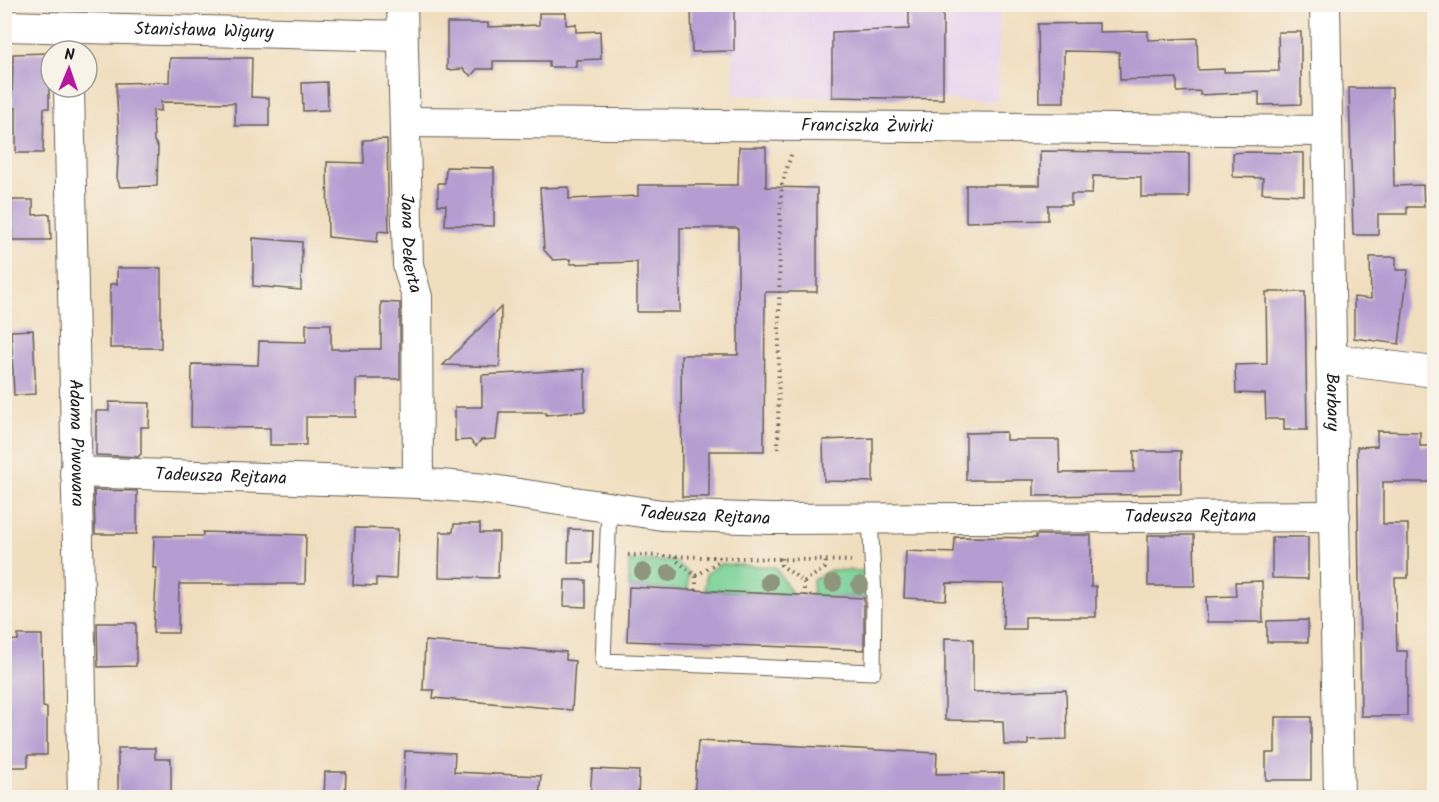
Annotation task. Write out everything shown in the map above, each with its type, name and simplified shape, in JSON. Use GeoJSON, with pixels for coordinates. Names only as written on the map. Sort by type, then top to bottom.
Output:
{"type":"FeatureCollection","features":[{"type":"Feature","properties":{"kind":"street","name":"Jana Dekerta"},"geometry":{"type":"LineString","coordinates":[[402,4],[408,265],[417,297],[418,483]]}},
{"type":"Feature","properties":{"kind":"street","name":"Barbary"},"geometry":{"type":"LineString","coordinates":[[1325,4],[1333,359],[1338,798]]}},
{"type":"Feature","properties":{"kind":"street","name":"Stanisława Wigury"},"geometry":{"type":"LineString","coordinates":[[4,26],[68,39],[402,36]]}},
{"type":"Feature","properties":{"kind":"street","name":"Adama Piwowara"},"geometry":{"type":"LineString","coordinates":[[69,99],[83,798]]}},
{"type":"Feature","properties":{"kind":"street","name":"Franciszka Żwirki"},"geometry":{"type":"LineString","coordinates":[[405,122],[1327,131]]}},
{"type":"Feature","properties":{"kind":"street"},"geometry":{"type":"LineString","coordinates":[[1333,359],[1434,372]]}},
{"type":"Feature","properties":{"kind":"street","name":"Tadeusza Rejtana"},"geometry":{"type":"LineString","coordinates":[[75,472],[418,483],[485,489],[609,509],[673,516],[771,519],[1335,516]]}},
{"type":"Feature","properties":{"kind":"lane"},"geometry":{"type":"LineString","coordinates":[[609,509],[603,661],[873,672],[870,517]]}},
{"type":"Feature","properties":{"kind":"path"},"geometry":{"type":"LineString","coordinates":[[778,449],[780,213],[782,184],[793,148],[792,124]]}},
{"type":"Feature","properties":{"kind":"path"},"geometry":{"type":"LineString","coordinates":[[606,555],[719,556],[872,562]]}},
{"type":"Feature","properties":{"kind":"path"},"geometry":{"type":"LineString","coordinates":[[676,556],[676,560],[696,576]]}},
{"type":"Feature","properties":{"kind":"path"},"geometry":{"type":"LineString","coordinates":[[696,576],[719,561],[719,556]]}},
{"type":"Feature","properties":{"kind":"path"},"geometry":{"type":"LineString","coordinates":[[781,558],[781,565],[804,582]]}},
{"type":"Feature","properties":{"kind":"path"},"geometry":{"type":"LineString","coordinates":[[804,582],[825,568],[826,560]]}},
{"type":"Feature","properties":{"kind":"path"},"geometry":{"type":"LineString","coordinates":[[696,576],[696,590]]}},
{"type":"Feature","properties":{"kind":"path"},"geometry":{"type":"LineString","coordinates":[[804,582],[804,595]]}},
{"type":"Feature","properties":{"kind":"shaded area"},"geometry":{"type":"Polygon","coordinates":[[[732,5],[1000,5],[998,101],[734,95],[732,5]]]}},
{"type":"Feature","properties":{"kind":"green space"},"geometry":{"type":"Polygon","coordinates":[[[629,561],[674,561],[688,572],[688,590],[629,587],[629,561]]]}},
{"type":"Feature","properties":{"kind":"green space"},"geometry":{"type":"Polygon","coordinates":[[[720,564],[775,567],[793,595],[705,590],[706,574],[720,564]]]}},
{"type":"Feature","properties":{"kind":"green space"},"geometry":{"type":"Polygon","coordinates":[[[830,570],[868,571],[869,598],[812,596],[813,580],[830,570]]]}},
{"type":"Feature","properties":{"kind":"building"},"geometry":{"type":"Polygon","coordinates":[[[691,4],[734,4],[734,51],[692,52],[691,4]]]}},
{"type":"Feature","properties":{"kind":"building"},"geometry":{"type":"Polygon","coordinates":[[[909,4],[943,4],[943,99],[832,97],[832,32],[909,29],[909,4]]]}},
{"type":"Feature","properties":{"kind":"building"},"geometry":{"type":"Polygon","coordinates":[[[539,13],[566,13],[566,25],[576,24],[576,32],[600,31],[601,59],[576,60],[576,67],[549,67],[549,61],[493,61],[493,69],[477,69],[471,76],[463,69],[447,70],[447,23],[488,23],[488,27],[539,25],[539,13]]]}},
{"type":"Feature","properties":{"kind":"building"},"geometry":{"type":"Polygon","coordinates":[[[1099,23],[1099,32],[1148,31],[1148,40],[1197,38],[1198,70],[1224,69],[1224,72],[1279,71],[1278,32],[1301,32],[1301,104],[1259,105],[1259,92],[1200,95],[1200,91],[1177,92],[1177,78],[1120,80],[1119,52],[1064,51],[1064,102],[1039,102],[1038,24],[1099,23]]]}},
{"type":"Feature","properties":{"kind":"building"},"geometry":{"type":"Polygon","coordinates":[[[39,53],[39,99],[49,99],[49,108],[44,108],[43,153],[16,153],[16,108],[12,108],[13,54],[39,53]]]}},
{"type":"Feature","properties":{"kind":"building"},"geometry":{"type":"Polygon","coordinates":[[[170,58],[252,58],[251,97],[269,98],[269,126],[235,126],[235,103],[161,102],[161,111],[153,110],[154,141],[158,147],[157,186],[120,187],[117,178],[119,138],[116,83],[169,82],[170,58]]]}},
{"type":"Feature","properties":{"kind":"building"},"geometry":{"type":"Polygon","coordinates":[[[327,82],[328,110],[303,111],[302,83],[327,82]]]}},
{"type":"Feature","properties":{"kind":"building"},"geometry":{"type":"Polygon","coordinates":[[[1349,88],[1392,88],[1394,186],[1423,185],[1424,207],[1407,207],[1407,214],[1378,214],[1378,235],[1353,235],[1349,88]]]}},
{"type":"Feature","properties":{"kind":"building"},"geometry":{"type":"Polygon","coordinates":[[[387,139],[389,232],[378,231],[377,242],[328,237],[327,162],[364,163],[363,140],[387,139]]]}},
{"type":"Feature","properties":{"kind":"building"},"geometry":{"type":"Polygon","coordinates":[[[739,147],[766,147],[766,187],[817,188],[817,292],[765,292],[764,451],[709,451],[709,497],[682,497],[681,355],[738,355],[738,228],[680,228],[680,312],[637,312],[637,262],[570,264],[570,259],[553,260],[544,250],[540,188],[569,187],[569,199],[638,196],[638,185],[738,185],[739,147]]]}},
{"type":"Feature","properties":{"kind":"building"},"geometry":{"type":"Polygon","coordinates":[[[1040,151],[1189,153],[1189,197],[1141,197],[1141,177],[1093,176],[1092,194],[1071,194],[1071,205],[1048,205],[1048,220],[966,222],[966,185],[1040,185],[1040,151]]]}},
{"type":"Feature","properties":{"kind":"building"},"geometry":{"type":"Polygon","coordinates":[[[1233,153],[1304,153],[1304,195],[1262,193],[1263,178],[1233,177],[1233,153]]]}},
{"type":"Feature","properties":{"kind":"building"},"geometry":{"type":"Polygon","coordinates":[[[446,167],[494,168],[494,226],[445,225],[446,205],[438,205],[438,183],[445,183],[446,167]]]}},
{"type":"Feature","properties":{"kind":"building"},"geometry":{"type":"Polygon","coordinates":[[[12,200],[33,200],[33,215],[50,214],[51,240],[12,240],[12,200]]]}},
{"type":"Feature","properties":{"kind":"building"},"geometry":{"type":"Polygon","coordinates":[[[253,238],[302,242],[301,290],[253,286],[253,238]]]}},
{"type":"Feature","properties":{"kind":"building"},"geometry":{"type":"Polygon","coordinates":[[[1370,257],[1396,257],[1396,270],[1408,270],[1399,344],[1354,338],[1354,297],[1371,299],[1370,257]]]}},
{"type":"Feature","properties":{"kind":"building"},"geometry":{"type":"Polygon","coordinates":[[[117,268],[161,268],[161,348],[110,348],[110,284],[117,284],[117,268]]]}},
{"type":"Feature","properties":{"kind":"building"},"geometry":{"type":"Polygon","coordinates":[[[1266,292],[1305,292],[1307,430],[1284,430],[1284,419],[1266,419],[1265,394],[1236,393],[1235,365],[1267,364],[1266,292]]]}},
{"type":"Feature","properties":{"kind":"building"},"geometry":{"type":"Polygon","coordinates":[[[381,302],[400,303],[400,379],[356,379],[356,417],[306,417],[306,445],[270,445],[270,428],[191,427],[192,364],[258,365],[259,341],[306,342],[306,324],[331,324],[331,349],[381,349],[381,302]]]}},
{"type":"Feature","properties":{"kind":"building"},"geometry":{"type":"Polygon","coordinates":[[[501,307],[500,367],[443,365],[501,307]]]}},
{"type":"Feature","properties":{"kind":"building"},"geometry":{"type":"Polygon","coordinates":[[[33,330],[36,394],[14,395],[11,331],[33,330]]]}},
{"type":"Feature","properties":{"kind":"building"},"geometry":{"type":"Polygon","coordinates":[[[585,369],[585,411],[546,415],[546,412],[499,412],[496,439],[481,440],[476,446],[470,440],[455,441],[455,407],[482,407],[482,375],[585,369]]]}},
{"type":"Feature","properties":{"kind":"building"},"geometry":{"type":"Polygon","coordinates":[[[109,402],[150,403],[149,427],[141,427],[141,454],[138,457],[96,455],[96,411],[109,411],[109,402]]]}},
{"type":"Feature","properties":{"kind":"building"},"geometry":{"type":"Polygon","coordinates":[[[1377,431],[1420,432],[1420,446],[1434,446],[1434,482],[1383,482],[1383,524],[1408,524],[1408,578],[1395,578],[1397,651],[1407,651],[1407,716],[1361,716],[1357,447],[1377,446],[1377,431]]]}},
{"type":"Feature","properties":{"kind":"building"},"geometry":{"type":"Polygon","coordinates":[[[1006,432],[1006,440],[1059,440],[1060,473],[1134,472],[1134,451],[1181,451],[1181,494],[1034,496],[1034,480],[966,480],[966,433],[1006,432]]]}},
{"type":"Feature","properties":{"kind":"building"},"geometry":{"type":"Polygon","coordinates":[[[873,438],[873,482],[824,481],[823,440],[873,438]]]}},
{"type":"Feature","properties":{"kind":"building"},"geometry":{"type":"Polygon","coordinates":[[[94,490],[137,491],[137,534],[95,534],[94,490]]]}},
{"type":"Feature","properties":{"kind":"building"},"geometry":{"type":"Polygon","coordinates":[[[454,524],[480,524],[480,533],[499,533],[498,578],[439,577],[440,532],[453,532],[454,524]]]}},
{"type":"Feature","properties":{"kind":"building"},"geometry":{"type":"Polygon","coordinates":[[[355,528],[398,529],[396,579],[376,578],[376,586],[353,585],[355,528]]]}},
{"type":"Feature","properties":{"kind":"building"},"geometry":{"type":"Polygon","coordinates":[[[569,529],[593,530],[592,563],[568,563],[569,529]]]}},
{"type":"Feature","properties":{"kind":"building"},"geometry":{"type":"Polygon","coordinates":[[[203,532],[306,535],[305,584],[179,584],[178,633],[153,633],[157,568],[153,568],[154,536],[203,536],[203,532]]]}},
{"type":"Feature","properties":{"kind":"building"},"geometry":{"type":"Polygon","coordinates":[[[1036,535],[1091,535],[1091,587],[1096,586],[1096,617],[1025,617],[1025,629],[1003,629],[1004,584],[947,583],[946,600],[904,598],[906,551],[954,553],[955,537],[1036,538],[1036,535]]]}},
{"type":"Feature","properties":{"kind":"building"},"geometry":{"type":"Polygon","coordinates":[[[1148,535],[1194,535],[1195,586],[1148,586],[1148,535]]]}},
{"type":"Feature","properties":{"kind":"building"},"geometry":{"type":"Polygon","coordinates":[[[1272,537],[1308,537],[1308,579],[1272,578],[1272,537]]]}},
{"type":"Feature","properties":{"kind":"building"},"geometry":{"type":"Polygon","coordinates":[[[565,580],[586,580],[586,607],[564,606],[565,580]]]}},
{"type":"Feature","properties":{"kind":"building"},"geometry":{"type":"Polygon","coordinates":[[[1262,581],[1263,622],[1207,622],[1206,597],[1236,596],[1235,582],[1262,581]]]}},
{"type":"Feature","properties":{"kind":"building"},"geometry":{"type":"Polygon","coordinates":[[[629,587],[864,598],[864,650],[627,641],[629,587]]]}},
{"type":"Feature","properties":{"kind":"building"},"geometry":{"type":"Polygon","coordinates":[[[1308,620],[1308,642],[1267,642],[1267,621],[1308,620]]]}},
{"type":"Feature","properties":{"kind":"building"},"geometry":{"type":"Polygon","coordinates":[[[97,623],[136,623],[136,666],[98,667],[97,623]]]}},
{"type":"Feature","properties":{"kind":"building"},"geometry":{"type":"Polygon","coordinates":[[[18,635],[42,635],[43,707],[47,708],[47,755],[28,755],[28,767],[6,767],[4,641],[18,640],[18,635]]]}},
{"type":"Feature","properties":{"kind":"building"},"geometry":{"type":"Polygon","coordinates":[[[945,638],[973,639],[973,692],[1066,690],[1067,739],[1028,740],[1028,745],[1004,745],[1003,721],[945,720],[945,638]]]}},
{"type":"Feature","properties":{"kind":"building"},"geometry":{"type":"Polygon","coordinates":[[[425,641],[566,652],[566,660],[575,661],[572,710],[433,698],[434,690],[423,690],[425,641]]]}},
{"type":"Feature","properties":{"kind":"building"},"geometry":{"type":"Polygon","coordinates":[[[1275,717],[1311,717],[1311,780],[1266,780],[1266,753],[1275,753],[1275,717]]]}},
{"type":"Feature","properties":{"kind":"building"},"geometry":{"type":"Polygon","coordinates":[[[698,741],[937,753],[936,774],[1004,773],[1004,798],[694,798],[698,741]]]}},
{"type":"Feature","properties":{"kind":"building"},"geometry":{"type":"Polygon","coordinates":[[[118,748],[155,748],[155,759],[171,759],[171,792],[155,793],[155,797],[118,796],[118,748]]]}},
{"type":"Feature","properties":{"kind":"building"},"geometry":{"type":"Polygon","coordinates":[[[405,751],[455,753],[454,772],[541,776],[539,798],[403,798],[405,751]]]}},
{"type":"Feature","properties":{"kind":"building"},"geometry":{"type":"Polygon","coordinates":[[[592,769],[639,771],[638,798],[590,798],[592,769]]]}},
{"type":"Feature","properties":{"kind":"building"},"geometry":{"type":"Polygon","coordinates":[[[325,772],[346,772],[345,798],[324,798],[325,772]]]}}]}
